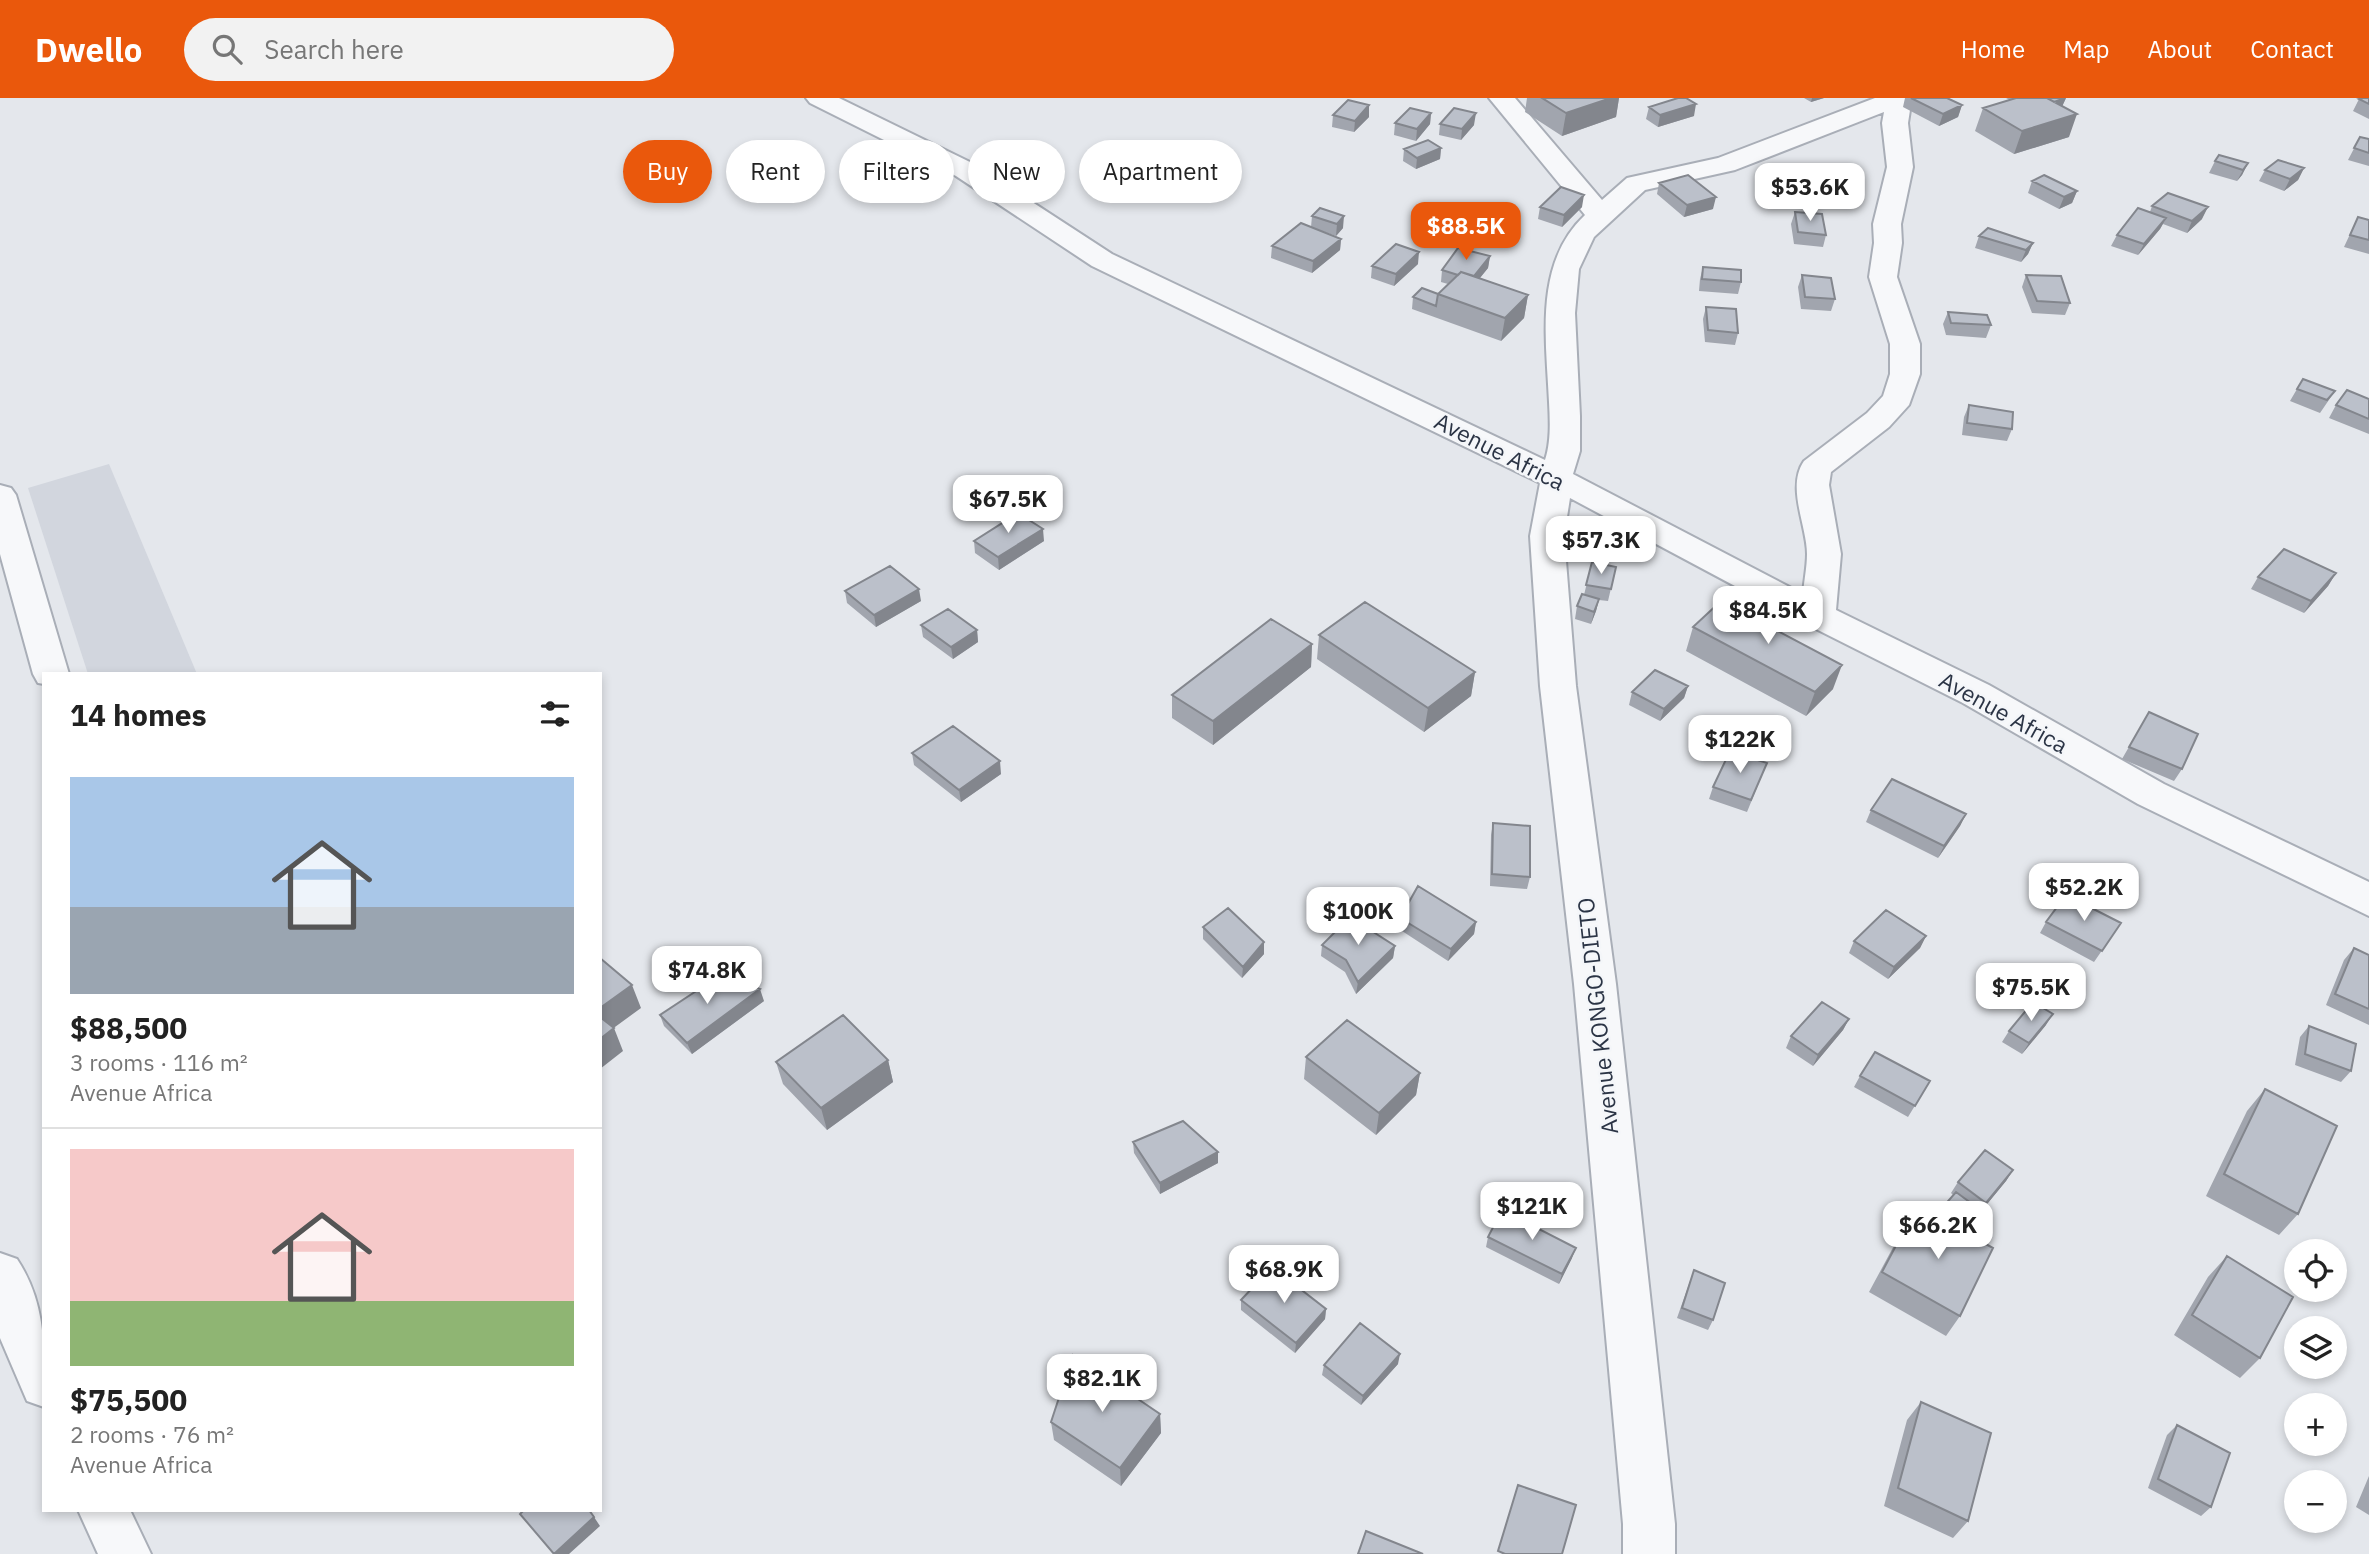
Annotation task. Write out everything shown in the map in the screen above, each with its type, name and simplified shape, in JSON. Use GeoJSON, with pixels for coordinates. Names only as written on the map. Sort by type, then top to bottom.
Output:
{"type":"FeatureCollection","features":[{"type":"Feature","properties":{"kind":"street","name":"Avenue Africa"},"geometry":{"type":"LineString","coordinates":[[819,98],[965,170],[1102,260],[1556,478],[1818,616],[1976,694],[2151,794],[2369,901]]}},
{"type":"Feature","properties":{"kind":"street"},"geometry":{"type":"LineString","coordinates":[[1502,98],[1601,216]]}},
{"type":"Feature","properties":{"kind":"street","name":"Avenue KONGO-DIETO"},"geometry":{"type":"LineString","coordinates":[[1649,1554],[1649,1524],[1622,1239],[1558,686],[1548,536],[1556,478],[1564,451],[1560,313],[1566,270],[1582,233],[1636,184],[1726,164],[1898,98]]}},
{"type":"Feature","properties":{"kind":"street"},"geometry":{"type":"LineString","coordinates":[[1818,616],[1824,554],[1813,485],[1815,468],[1878,420],[1898,399],[1905,374],[1903,335],[1883,277],[1888,243],[1887,224],[1900,167],[1895,123],[1898,107],[1911,98]]}},
{"type":"Feature","properties":{"kind":"street"},"geometry":{"type":"LineString","coordinates":[[0,495],[50,672]]}},
{"type":"Feature","properties":{"kind":"street"},"geometry":{"type":"LineString","coordinates":[[0,1274],[9,1288],[18,1324],[42,1379]]}},
{"type":"Feature","properties":{"kind":"shaded area"},"geometry":{"type":"Polygon","coordinates":[[[109,464],[196,672],[87,672],[28,488],[109,464]]]}},
{"type":"Feature","properties":{"kind":"building"},"geometry":{"type":"Polygon","coordinates":[[[1542,98],[1611,98],[1566,113],[1542,98]]]}},
{"type":"Feature","properties":{"kind":"building"},"geometry":{"type":"Polygon","coordinates":[[[1686,98],[1696,104],[1660,115],[1649,107],[1686,98]]]}},
{"type":"Feature","properties":{"kind":"building"},"geometry":{"type":"Polygon","coordinates":[[[1911,98],[1947,98],[1962,105],[1943,114],[1911,98]]]}},
{"type":"Feature","properties":{"kind":"building"},"geometry":{"type":"Polygon","coordinates":[[[2016,98],[2047,98],[2077,114],[2022,131],[1983,108],[2016,98]]]}},
{"type":"Feature","properties":{"kind":"building"},"geometry":{"type":"Polygon","coordinates":[[[2047,98],[2065,98],[2054,102],[2047,98]]]}},
{"type":"Feature","properties":{"kind":"building"},"geometry":{"type":"Polygon","coordinates":[[[2369,98],[2369,104],[2359,99],[2369,98]]]}},
{"type":"Feature","properties":{"kind":"building"},"geometry":{"type":"Polygon","coordinates":[[[1348,100],[1369,105],[1355,121],[1333,115],[1348,100]]]}},
{"type":"Feature","properties":{"kind":"building"},"geometry":{"type":"Polygon","coordinates":[[[1410,108],[1431,113],[1417,129],[1395,123],[1410,108]]]}},
{"type":"Feature","properties":{"kind":"building"},"geometry":{"type":"Polygon","coordinates":[[[1454,108],[1476,113],[1462,129],[1440,124],[1454,108]]]}},
{"type":"Feature","properties":{"kind":"building"},"geometry":{"type":"Polygon","coordinates":[[[2360,137],[2369,139],[2369,153],[2354,148],[2360,137]]]}},
{"type":"Feature","properties":{"kind":"building"},"geometry":{"type":"Polygon","coordinates":[[[1428,140],[1441,148],[1417,158],[1404,149],[1428,140]]]}},
{"type":"Feature","properties":{"kind":"building"},"geometry":{"type":"Polygon","coordinates":[[[2219,155],[2248,163],[2243,170],[2215,161],[2219,155]]]}},
{"type":"Feature","properties":{"kind":"building"},"geometry":{"type":"Polygon","coordinates":[[[2278,160],[2304,168],[2290,179],[2265,170],[2278,160]]]}},
{"type":"Feature","properties":{"kind":"building"},"geometry":{"type":"Polygon","coordinates":[[[1688,175],[1716,197],[1687,205],[1659,183],[1688,175]]]}},
{"type":"Feature","properties":{"kind":"building"},"geometry":{"type":"Polygon","coordinates":[[[2044,175],[2077,191],[2064,197],[2032,181],[2044,175]]]}},
{"type":"Feature","properties":{"kind":"building"},"geometry":{"type":"Polygon","coordinates":[[[1561,187],[1584,195],[1564,215],[1540,207],[1561,187]]]}},
{"type":"Feature","properties":{"kind":"building"},"geometry":{"type":"Polygon","coordinates":[[[2168,193],[2208,207],[2192,221],[2152,206],[2168,193]]]}},
{"type":"Feature","properties":{"kind":"building"},"geometry":{"type":"Polygon","coordinates":[[[1320,208],[1344,216],[1337,224],[1312,216],[1320,208]]]}},
{"type":"Feature","properties":{"kind":"building"},"geometry":{"type":"Polygon","coordinates":[[[2138,208],[2166,218],[2144,244],[2117,235],[2138,208]]]}},
{"type":"Feature","properties":{"kind":"building"},"geometry":{"type":"Polygon","coordinates":[[[1795,212],[1822,214],[1826,235],[1798,232],[1795,212]]]}},
{"type":"Feature","properties":{"kind":"building"},"geometry":{"type":"Polygon","coordinates":[[[2358,217],[2369,220],[2369,240],[2350,235],[2358,217]]]}},
{"type":"Feature","properties":{"kind":"building"},"geometry":{"type":"Polygon","coordinates":[[[1301,223],[1341,239],[1313,261],[1272,246],[1301,223]]]}},
{"type":"Feature","properties":{"kind":"building"},"geometry":{"type":"Polygon","coordinates":[[[1988,228],[2033,243],[2026,250],[1979,236],[1988,228]]]}},
{"type":"Feature","properties":{"kind":"building"},"geometry":{"type":"Polygon","coordinates":[[[1396,244],[1419,252],[1396,274],[1372,266],[1396,244]]]}},
{"type":"Feature","properties":{"kind":"building"},"geometry":{"type":"Polygon","coordinates":[[[1458,248],[1490,256],[1474,276],[1442,270],[1458,248]]]}},
{"type":"Feature","properties":{"kind":"building"},"geometry":{"type":"Polygon","coordinates":[[[1703,267],[1741,270],[1741,282],[1702,279],[1703,267]]]}},
{"type":"Feature","properties":{"kind":"building"},"geometry":{"type":"Polygon","coordinates":[[[1461,272],[1528,295],[1505,318],[1438,294],[1461,272]]]}},
{"type":"Feature","properties":{"kind":"building"},"geometry":{"type":"Polygon","coordinates":[[[1802,275],[1831,278],[1835,299],[1805,297],[1802,275]]]}},
{"type":"Feature","properties":{"kind":"building"},"geometry":{"type":"Polygon","coordinates":[[[2026,275],[2061,276],[2070,303],[2037,301],[2026,275]]]}},
{"type":"Feature","properties":{"kind":"building"},"geometry":{"type":"Polygon","coordinates":[[[1422,288],[1438,294],[1436,306],[1413,297],[1422,288]]]}},
{"type":"Feature","properties":{"kind":"building"},"geometry":{"type":"Polygon","coordinates":[[[1706,307],[1736,309],[1738,333],[1708,330],[1706,307]]]}},
{"type":"Feature","properties":{"kind":"building"},"geometry":{"type":"Polygon","coordinates":[[[1948,312],[1987,315],[1991,325],[1951,323],[1948,312]]]}},
{"type":"Feature","properties":{"kind":"building"},"geometry":{"type":"Polygon","coordinates":[[[2303,379],[2335,391],[2327,400],[2297,389],[2303,379]]]}},
{"type":"Feature","properties":{"kind":"building"},"geometry":{"type":"Polygon","coordinates":[[[2347,390],[2369,399],[2369,419],[2336,405],[2347,390]]]}},
{"type":"Feature","properties":{"kind":"building"},"geometry":{"type":"Polygon","coordinates":[[[1969,405],[2013,412],[2012,429],[1967,423],[1969,405]]]}},
{"type":"Feature","properties":{"kind":"building"},"geometry":{"type":"Polygon","coordinates":[[[1018,513],[1043,529],[998,557],[974,541],[1018,513]]]}},
{"type":"Feature","properties":{"kind":"building"},"geometry":{"type":"Polygon","coordinates":[[[2284,549],[2336,573],[2311,601],[2258,577],[2284,549]]]}},
{"type":"Feature","properties":{"kind":"building"},"geometry":{"type":"Polygon","coordinates":[[[1592,562],[1616,567],[1611,589],[1586,585],[1592,562]]]}},
{"type":"Feature","properties":{"kind":"building"},"geometry":{"type":"Polygon","coordinates":[[[890,566],[919,589],[874,615],[845,591],[890,566]]]}},
{"type":"Feature","properties":{"kind":"building"},"geometry":{"type":"Polygon","coordinates":[[[1582,594],[1599,599],[1594,612],[1577,606],[1582,594]]]}},
{"type":"Feature","properties":{"kind":"building"},"geometry":{"type":"Polygon","coordinates":[[[1721,601],[1842,665],[1815,692],[1693,627],[1721,601]]]}},
{"type":"Feature","properties":{"kind":"building"},"geometry":{"type":"Polygon","coordinates":[[[1365,602],[1475,672],[1428,708],[1319,635],[1365,602]]]}},
{"type":"Feature","properties":{"kind":"building"},"geometry":{"type":"Polygon","coordinates":[[[948,609],[977,630],[951,647],[921,625],[948,609]]]}},
{"type":"Feature","properties":{"kind":"building"},"geometry":{"type":"Polygon","coordinates":[[[1271,619],[1312,644],[1213,721],[1172,695],[1271,619]]]}},
{"type":"Feature","properties":{"kind":"building"},"geometry":{"type":"Polygon","coordinates":[[[1655,670],[1688,686],[1664,709],[1632,692],[1655,670]]]}},
{"type":"Feature","properties":{"kind":"building"},"geometry":{"type":"Polygon","coordinates":[[[2149,712],[2198,734],[2182,769],[2129,747],[2149,712]]]}},
{"type":"Feature","properties":{"kind":"building"},"geometry":{"type":"Polygon","coordinates":[[[953,726],[1000,761],[959,790],[912,753],[953,726]]]}},
{"type":"Feature","properties":{"kind":"building"},"geometry":{"type":"Polygon","coordinates":[[[1730,751],[1767,763],[1751,800],[1713,787],[1730,751]]]}},
{"type":"Feature","properties":{"kind":"building"},"geometry":{"type":"Polygon","coordinates":[[[1892,779],[1966,814],[1944,846],[1871,810],[1892,779]]]}},
{"type":"Feature","properties":{"kind":"building"},"geometry":{"type":"Polygon","coordinates":[[[1493,823],[1530,826],[1530,877],[1492,874],[1493,823]]]}},
{"type":"Feature","properties":{"kind":"building"},"geometry":{"type":"Polygon","coordinates":[[[1418,886],[1476,922],[1451,949],[1400,918],[1418,886]]]}},
{"type":"Feature","properties":{"kind":"building"},"geometry":{"type":"Polygon","coordinates":[[[2066,895],[2121,923],[2102,951],[2046,922],[2066,895]]]}},
{"type":"Feature","properties":{"kind":"building"},"geometry":{"type":"Polygon","coordinates":[[[1228,908],[1264,942],[1243,967],[1203,927],[1228,908]]]}},
{"type":"Feature","properties":{"kind":"building"},"geometry":{"type":"Polygon","coordinates":[[[1886,910],[1926,936],[1894,967],[1854,941],[1886,910]]]}},
{"type":"Feature","properties":{"kind":"building"},"geometry":{"type":"Polygon","coordinates":[[[1350,917],[1395,946],[1358,982],[1346,960],[1322,945],[1350,917]]]}},
{"type":"Feature","properties":{"kind":"building"},"geometry":{"type":"Polygon","coordinates":[[[2354,948],[2369,955],[2369,1009],[2335,994],[2354,948]]]}},
{"type":"Feature","properties":{"kind":"building"},"geometry":{"type":"Polygon","coordinates":[[[602,960],[632,985],[602,1007],[602,960]]]}},
{"type":"Feature","properties":{"kind":"building"},"geometry":{"type":"Polygon","coordinates":[[[722,974],[760,989],[687,1043],[660,1015],[722,974]]]}},
{"type":"Feature","properties":{"kind":"building"},"geometry":{"type":"Polygon","coordinates":[[[1822,1002],[1849,1019],[1818,1055],[1791,1036],[1822,1002]]]}},
{"type":"Feature","properties":{"kind":"building"},"geometry":{"type":"Polygon","coordinates":[[[2033,1002],[2053,1014],[2029,1043],[2009,1031],[2033,1002]]]}},
{"type":"Feature","properties":{"kind":"building"},"geometry":{"type":"Polygon","coordinates":[[[843,1015],[888,1060],[821,1108],[776,1062],[843,1015]]]}},
{"type":"Feature","properties":{"kind":"building"},"geometry":{"type":"Polygon","coordinates":[[[602,1019],[614,1028],[602,1037],[602,1019]]]}},
{"type":"Feature","properties":{"kind":"building"},"geometry":{"type":"Polygon","coordinates":[[[1347,1020],[1420,1073],[1379,1113],[1306,1057],[1347,1020]]]}},
{"type":"Feature","properties":{"kind":"building"},"geometry":{"type":"Polygon","coordinates":[[[2309,1026],[2356,1044],[2351,1071],[2305,1054],[2309,1026]]]}},
{"type":"Feature","properties":{"kind":"building"},"geometry":{"type":"Polygon","coordinates":[[[1875,1052],[1930,1081],[1915,1106],[1860,1076],[1875,1052]]]}},
{"type":"Feature","properties":{"kind":"building"},"geometry":{"type":"Polygon","coordinates":[[[2265,1089],[2337,1126],[2298,1214],[2224,1174],[2265,1089]]]}},
{"type":"Feature","properties":{"kind":"building"},"geometry":{"type":"Polygon","coordinates":[[[1183,1121],[1218,1152],[1160,1183],[1133,1142],[1183,1121]]]}},
{"type":"Feature","properties":{"kind":"building"},"geometry":{"type":"Polygon","coordinates":[[[1985,1150],[2013,1170],[1986,1203],[1958,1182],[1985,1150]]]}},
{"type":"Feature","properties":{"kind":"building"},"geometry":{"type":"Polygon","coordinates":[[[1956,1192],[1983,1212],[1966,1233],[1935,1216],[1956,1192]]]}},
{"type":"Feature","properties":{"kind":"building"},"geometry":{"type":"Polygon","coordinates":[[[1917,1206],[1993,1248],[1960,1316],[1882,1272],[1917,1206]]]}},
{"type":"Feature","properties":{"kind":"building"},"geometry":{"type":"Polygon","coordinates":[[[1502,1210],[1576,1248],[1562,1274],[1488,1237],[1502,1210]]]}},
{"type":"Feature","properties":{"kind":"building"},"geometry":{"type":"Polygon","coordinates":[[[2227,1256],[2284,1291],[2284,1302],[2290,1302],[2260,1358],[2192,1315],[2227,1256]]]}},
{"type":"Feature","properties":{"kind":"building"},"geometry":{"type":"Polygon","coordinates":[[[1272,1267],[1326,1309],[1296,1343],[1241,1300],[1272,1267]]]}},
{"type":"Feature","properties":{"kind":"building"},"geometry":{"type":"Polygon","coordinates":[[[1694,1270],[1725,1283],[1713,1320],[1682,1308],[1694,1270]]]}},
{"type":"Feature","properties":{"kind":"building"},"geometry":{"type":"Polygon","coordinates":[[[1360,1323],[1400,1354],[1363,1396],[1324,1365],[1360,1323]]]}},
{"type":"Feature","properties":{"kind":"building"},"geometry":{"type":"Polygon","coordinates":[[[1073,1355],[1160,1414],[1120,1468],[1051,1422],[1073,1355]]]}},
{"type":"Feature","properties":{"kind":"building"},"geometry":{"type":"Polygon","coordinates":[[[1921,1402],[1991,1433],[1968,1521],[1898,1488],[1921,1402]]]}},
{"type":"Feature","properties":{"kind":"building"},"geometry":{"type":"Polygon","coordinates":[[[2177,1425],[2230,1453],[2211,1507],[2158,1479],[2177,1425]]]}},
{"type":"Feature","properties":{"kind":"building"},"geometry":{"type":"Polygon","coordinates":[[[1518,1485],[1576,1505],[1562,1554],[1505,1554],[1498,1551],[1518,1485]]]}},
{"type":"Feature","properties":{"kind":"building"},"geometry":{"type":"Polygon","coordinates":[[[590,1512],[594,1517],[554,1554],[520,1514],[590,1512]]]}},
{"type":"Feature","properties":{"kind":"building"},"geometry":{"type":"Polygon","coordinates":[[[1366,1531],[1423,1554],[1358,1554],[1366,1531]]]}}]}
